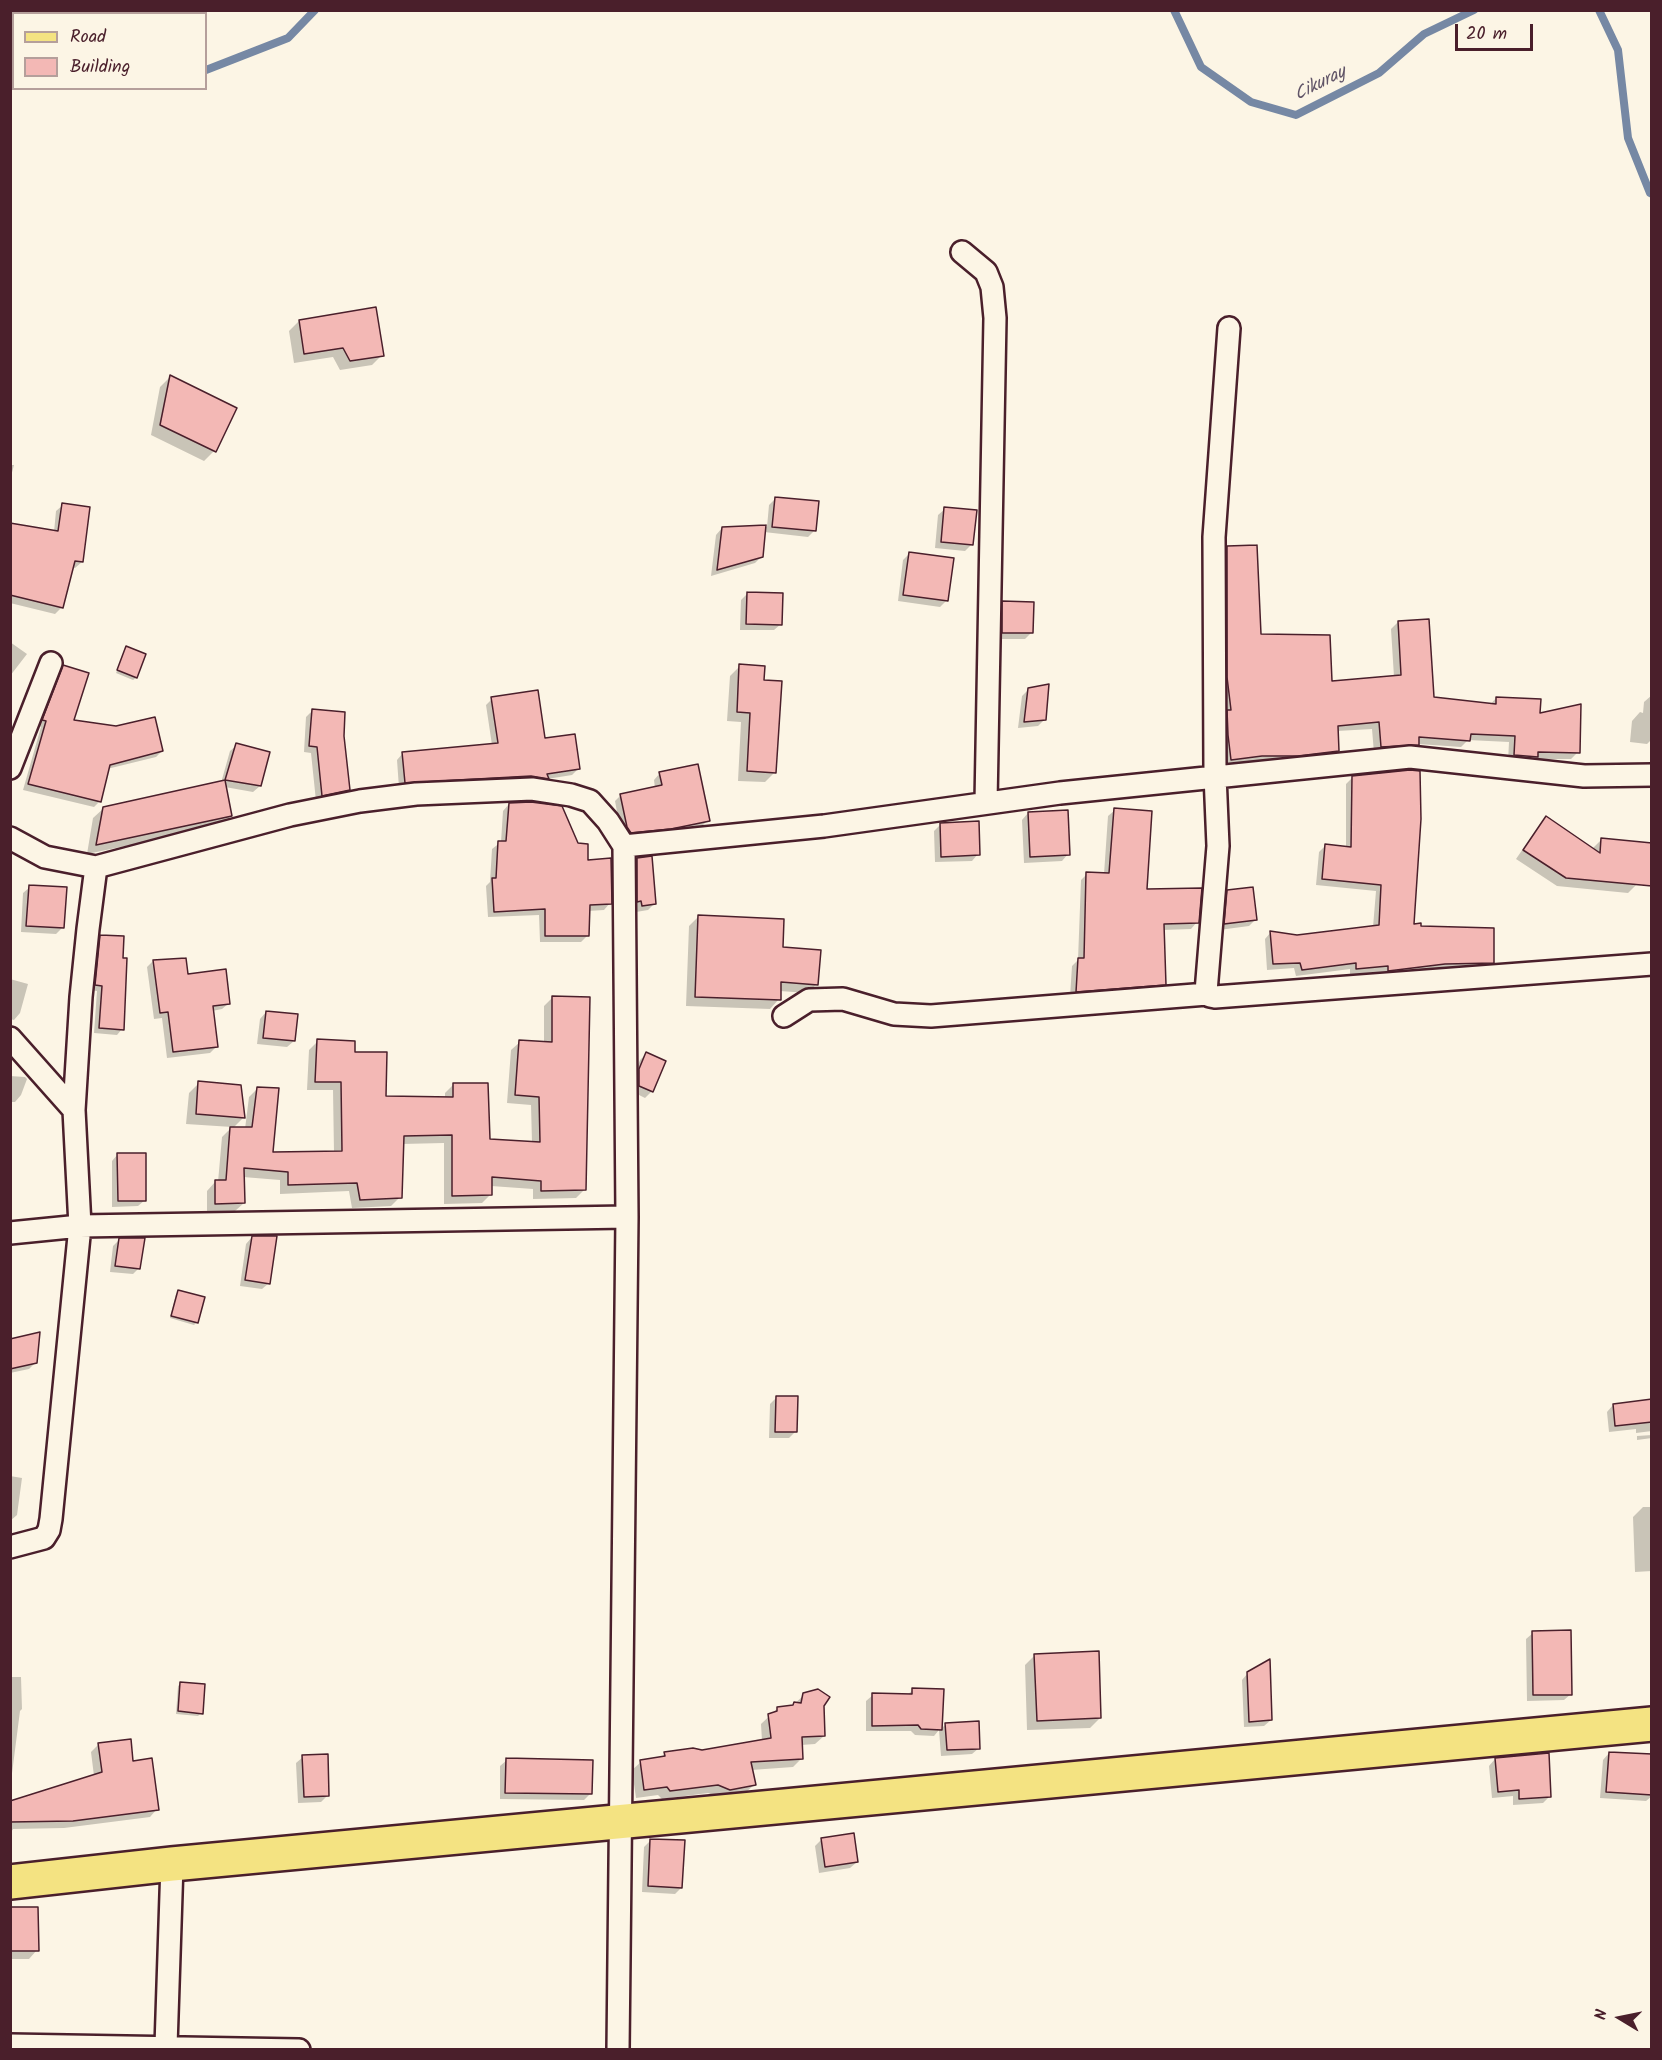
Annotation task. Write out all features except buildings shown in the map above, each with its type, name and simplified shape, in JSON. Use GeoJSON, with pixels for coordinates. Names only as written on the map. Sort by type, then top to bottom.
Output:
{"type":"FeatureCollection","features":[{"type":"Feature","properties":{"kind":"main road"},"geometry":{"type":"LineString","coordinates":[[10,1882],[172,1864],[1652,1724]]}},
{"type":"Feature","properties":{"kind":"street"},"geometry":{"type":"LineString","coordinates":[[962,252],[986,272],[992,287],[995,318],[986,802]]}},
{"type":"Feature","properties":{"kind":"street"},"geometry":{"type":"LineString","coordinates":[[1207,994],[1205,987],[1218,846],[1215,775],[1214,537],[1229,328]]}},
{"type":"Feature","properties":{"kind":"street"},"geometry":{"type":"LineString","coordinates":[[10,768],[51,663]]}},
{"type":"Feature","properties":{"kind":"street"},"geometry":{"type":"LineString","coordinates":[[624,846],[824,826],[986,802],[1215,775],[1410,757],[1584,776],[1652,775]]}},
{"type":"Feature","properties":{"kind":"street"},"geometry":{"type":"LineString","coordinates":[[10,838],[45,857],[96,867],[290,815],[360,801],[416,794],[532,789],[571,795],[590,801],[608,821],[624,846],[627,1216],[618,2049]]}},
{"type":"Feature","properties":{"kind":"street"},"geometry":{"type":"LineString","coordinates":[[10,1547],[44,1538],[49,1530],[67,1376],[80,1226],[74,1110],[87,929],[96,867]]}},
{"type":"Feature","properties":{"kind":"street"},"geometry":{"type":"LineString","coordinates":[[784,1016],[809,1000],[843,999],[894,1014],[931,1016],[1207,994],[1215,997],[1652,964]]}},
{"type":"Feature","properties":{"kind":"street"},"geometry":{"type":"LineString","coordinates":[[10,1038],[74,1110]]}},
{"type":"Feature","properties":{"kind":"street"},"geometry":{"type":"LineString","coordinates":[[10,1233],[80,1226],[627,1216]]}},
{"type":"Feature","properties":{"kind":"street"},"geometry":{"type":"LineString","coordinates":[[166,2046],[172,1864]]}},
{"type":"Feature","properties":{"kind":"street"},"geometry":{"type":"LineString","coordinates":[[10,2045],[299,2049]]}},
{"type":"Feature","properties":{"kind":"waterway","name":"Cikuray"},"geometry":{"type":"LineString","coordinates":[[207,70],[288,38],[315,10]]}},
{"type":"Feature","properties":{"kind":"waterway","name":"Cikuray"},"geometry":{"type":"LineString","coordinates":[[1174,10],[1201,67],[1251,102],[1296,115],[1379,73],[1424,34],[1474,10]]}},
{"type":"Feature","properties":{"kind":"waterway","name":"Cikuray"},"geometry":{"type":"LineString","coordinates":[[1599,10],[1618,50],[1628,138],[1652,194]]}}]}
